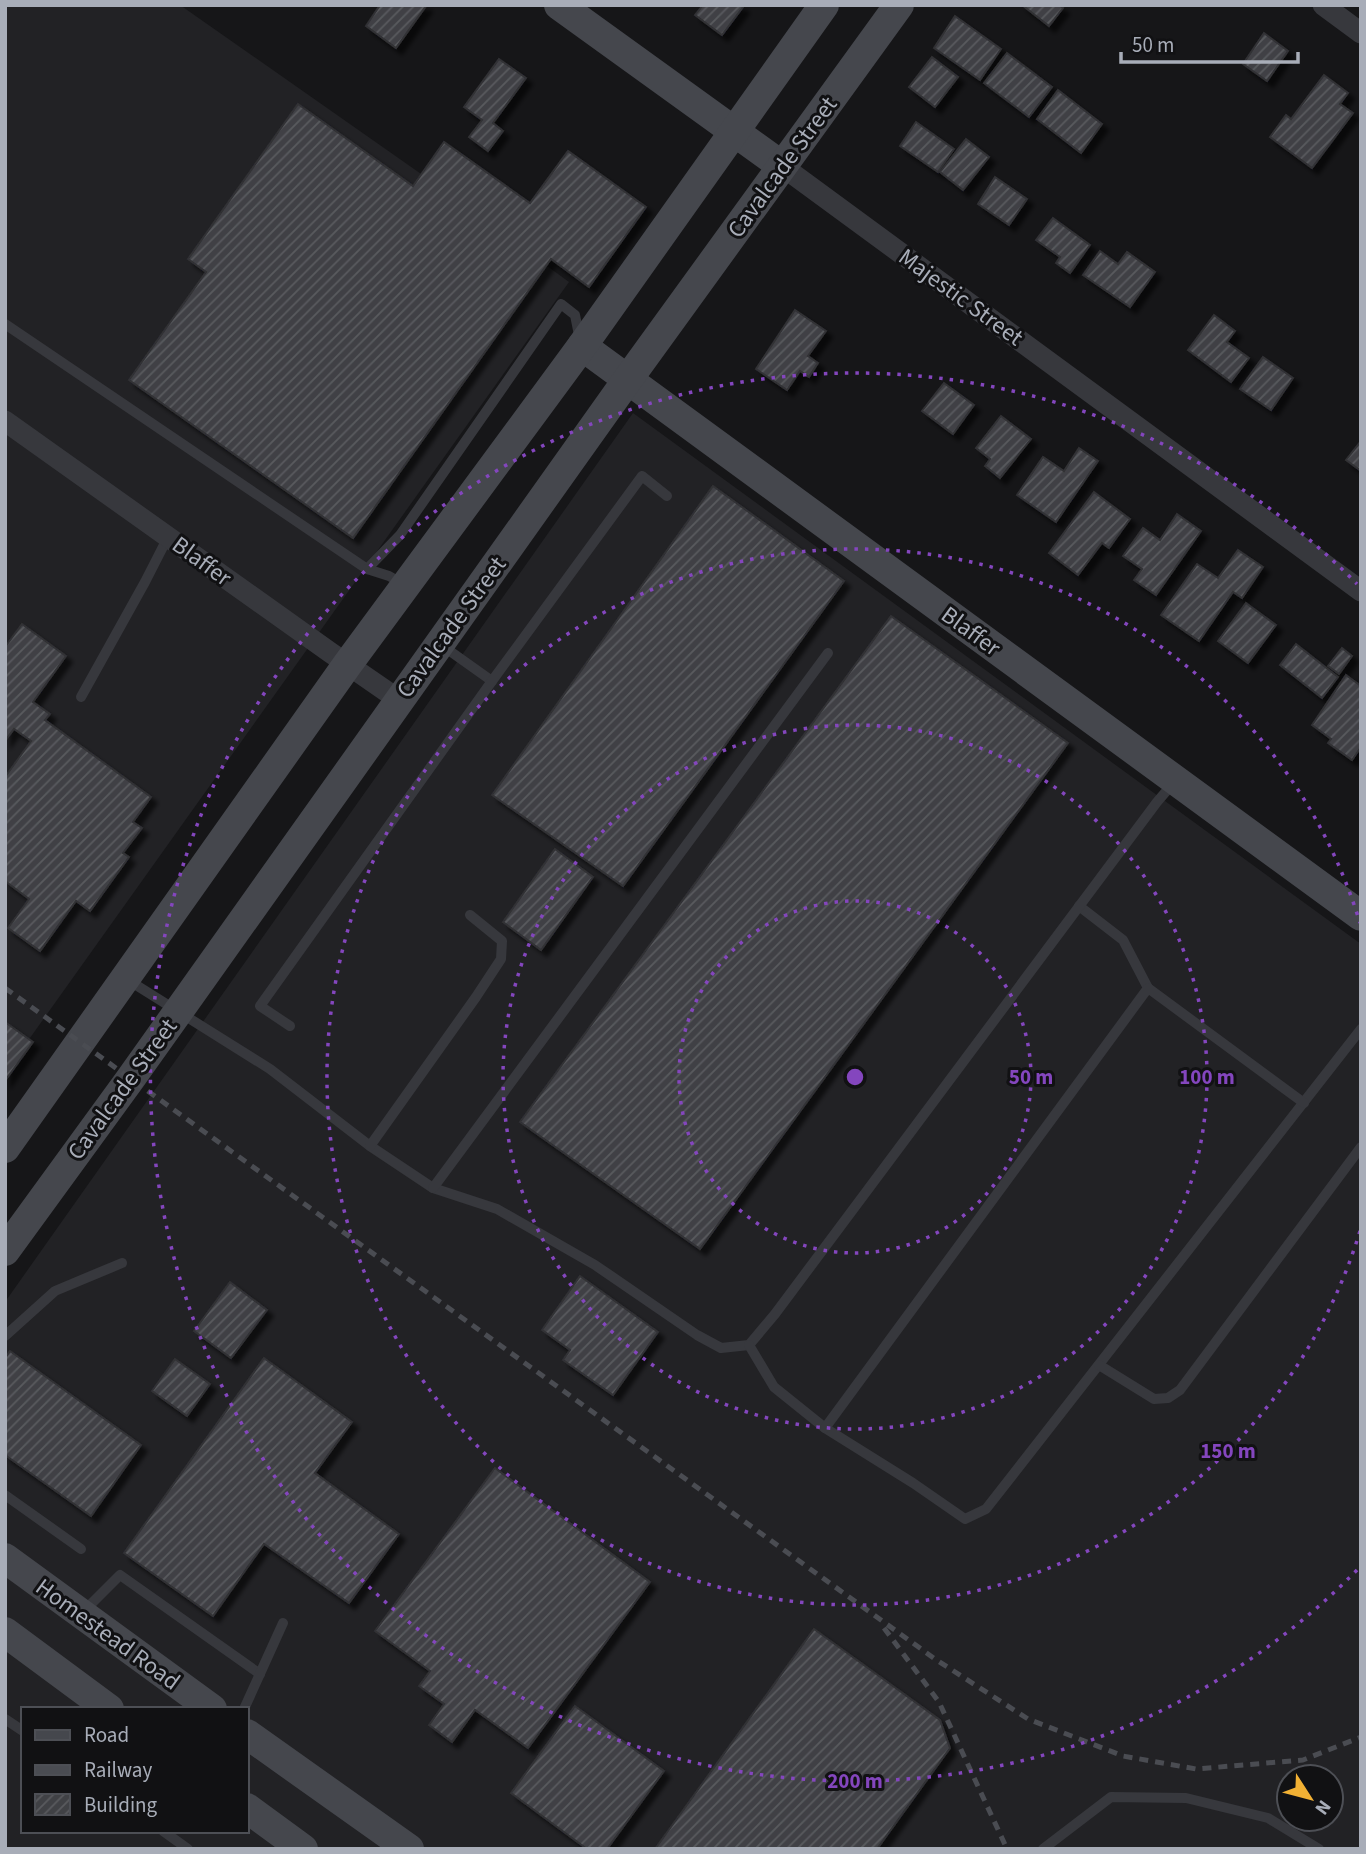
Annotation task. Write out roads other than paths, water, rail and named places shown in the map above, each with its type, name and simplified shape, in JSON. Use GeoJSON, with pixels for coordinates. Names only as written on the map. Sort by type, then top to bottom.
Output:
{"type":"FeatureCollection","features":[{"type":"Feature","properties":{"kind":"main road","name":"Majestic Street"},"geometry":{"type":"LineString","coordinates":[[559,5],[782,166]]}},
{"type":"Feature","properties":{"kind":"main road"},"geometry":{"type":"LineString","coordinates":[[5,1148],[347,665],[582,346],[824,5]]}},
{"type":"Feature","properties":{"kind":"main road","name":"Cavalcade Street"},"geometry":{"type":"LineString","coordinates":[[5,1251],[628,379],[900,5]]}},
{"type":"Feature","properties":{"kind":"main road","name":"Blaffer"},"geometry":{"type":"LineString","coordinates":[[582,346],[1361,916]]}},
{"type":"Feature","properties":{"kind":"main road","name":"Homestead Road"},"geometry":{"type":"LineString","coordinates":[[5,1558],[199,1705]]}},
{"type":"Feature","properties":{"kind":"main road"},"geometry":{"type":"LineString","coordinates":[[5,1632],[106,1707]]}},
{"type":"Feature","properties":{"kind":"main road"},"geometry":{"type":"LineString","coordinates":[[248,1735],[409,1849]]}},
{"type":"Feature","properties":{"kind":"main road"},"geometry":{"type":"LineString","coordinates":[[248,1809],[302,1848]]}},
{"type":"Feature","properties":{"kind":"street"},"geometry":{"type":"LineString","coordinates":[[1323,5],[1361,33]]}},
{"type":"Feature","properties":{"kind":"street","name":"Majestic Street"},"geometry":{"type":"LineString","coordinates":[[782,166],[1361,591]]}},
{"type":"Feature","properties":{"kind":"street","name":"Blaffer"},"geometry":{"type":"LineString","coordinates":[[5,421],[399,700]]}},
{"type":"Feature","properties":{"kind":"lane"},"geometry":{"type":"LineString","coordinates":[[367,569],[400,535],[561,304],[575,315],[582,346]]}},
{"type":"Feature","properties":{"kind":"lane"},"geometry":{"type":"LineString","coordinates":[[5,324],[367,569],[389,576],[405,586]]}},
{"type":"Feature","properties":{"kind":"lane"},"geometry":{"type":"LineString","coordinates":[[290,1026],[260,1006],[642,476],[667,496]]}},
{"type":"Feature","properties":{"kind":"lane"},"geometry":{"type":"LineString","coordinates":[[81,697],[168,537]]}},
{"type":"Feature","properties":{"kind":"lane"},"geometry":{"type":"LineString","coordinates":[[440,643],[492,681]]}},
{"type":"Feature","properties":{"kind":"lane"},"geometry":{"type":"LineString","coordinates":[[433,1188],[828,653]]}},
{"type":"Feature","properties":{"kind":"lane"},"geometry":{"type":"LineString","coordinates":[[126,978],[270,1069],[370,1146],[433,1188],[497,1209],[595,1265],[697,1335],[721,1348],[750,1345],[1157,802],[1176,781]]}},
{"type":"Feature","properties":{"kind":"lane"},"geometry":{"type":"LineString","coordinates":[[1079,906],[1123,940],[1148,988],[1304,1103]]}},
{"type":"Feature","properties":{"kind":"lane"},"geometry":{"type":"LineString","coordinates":[[370,1146],[501,959],[502,941],[470,915]]}},
{"type":"Feature","properties":{"kind":"lane"},"geometry":{"type":"LineString","coordinates":[[825,1428],[1148,988]]}},
{"type":"Feature","properties":{"kind":"lane"},"geometry":{"type":"LineString","coordinates":[[750,1345],[774,1387],[825,1428],[965,1519],[986,1509],[1361,1029]]}},
{"type":"Feature","properties":{"kind":"lane"},"geometry":{"type":"LineString","coordinates":[[1099,1365],[1154,1399],[1168,1398],[1180,1390],[1361,1147]]}},
{"type":"Feature","properties":{"kind":"lane"},"geometry":{"type":"LineString","coordinates":[[5,1336],[55,1291],[122,1263]]}},
{"type":"Feature","properties":{"kind":"lane"},"geometry":{"type":"LineString","coordinates":[[5,1495],[81,1549]]}},
{"type":"Feature","properties":{"kind":"lane"},"geometry":{"type":"LineString","coordinates":[[82,1614],[120,1575],[260,1674]]}},
{"type":"Feature","properties":{"kind":"lane"},"geometry":{"type":"LineString","coordinates":[[245,1707],[283,1623]]}},
{"type":"Feature","properties":{"kind":"lane"},"geometry":{"type":"LineString","coordinates":[[5,1718],[21,1730]]}},
{"type":"Feature","properties":{"kind":"lane"},"geometry":{"type":"LineString","coordinates":[[1042,1849],[1111,1797],[1186,1798],[1268,1818],[1319,1849]]}},
{"type":"Feature","properties":{"kind":"lane"},"geometry":{"type":"LineString","coordinates":[[166,1833],[188,1849]]}},
{"type":"Feature","properties":{"kind":"railway"},"geometry":{"type":"LineString","coordinates":[[5,988],[935,1659],[1028,1719],[1123,1756],[1196,1769],[1303,1760],[1361,1737]]}},
{"type":"Feature","properties":{"kind":"railway"},"geometry":{"type":"LineString","coordinates":[[884,1628],[939,1702],[1007,1849]]}}]}
